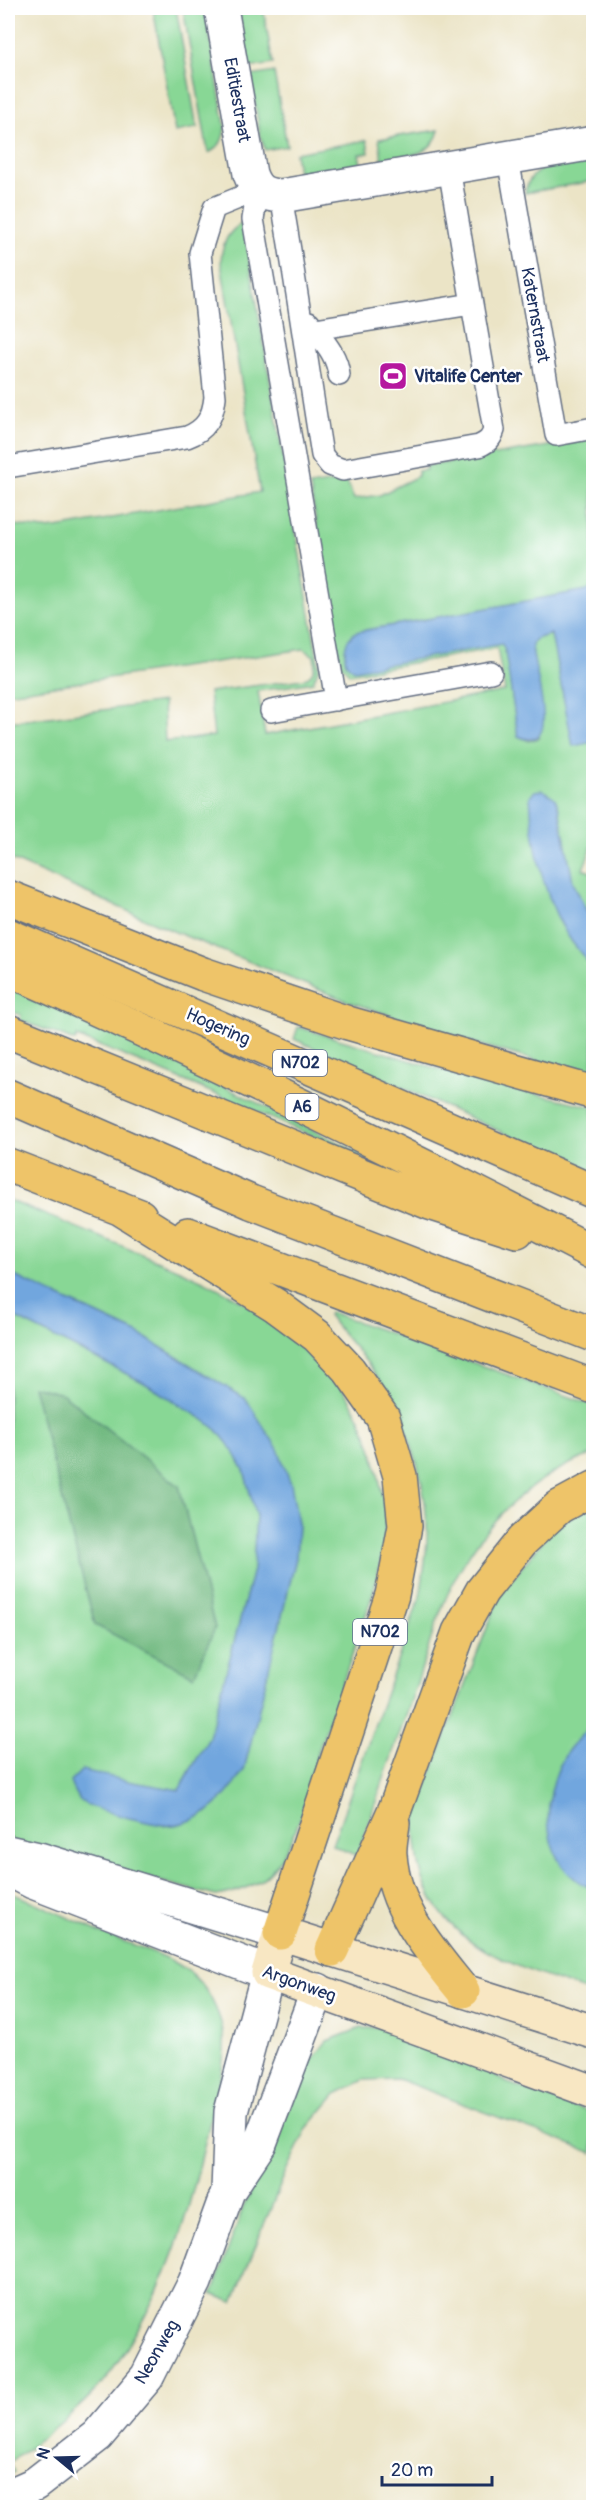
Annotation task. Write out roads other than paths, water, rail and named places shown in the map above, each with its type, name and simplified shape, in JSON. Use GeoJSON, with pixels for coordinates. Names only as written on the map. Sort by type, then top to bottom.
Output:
{"type":"FeatureCollection","features":[{"type":"Feature","properties":{"kind":"highway"},"geometry":{"type":"LineString","coordinates":[[8,897],[203,974],[348,1023],[594,1093]]}},
{"type":"Feature","properties":{"kind":"highway","name":"Hogering"},"geometry":{"type":"LineString","coordinates":[[8,935],[594,1192]]}},
{"type":"Feature","properties":{"kind":"highway","name":"A6"},"geometry":{"type":"LineString","coordinates":[[8,969],[87,1004],[423,1165],[594,1254]]}},
{"type":"Feature","properties":{"kind":"highway","name":"A6"},"geometry":{"type":"LineString","coordinates":[[8,1031],[429,1203],[594,1254]]}},
{"type":"Feature","properties":{"kind":"highway"},"geometry":{"type":"LineString","coordinates":[[8,1096],[251,1202],[594,1335]]}},
{"type":"Feature","properties":{"kind":"highway","name":"N702"},"geometry":{"type":"LineString","coordinates":[[8,1165],[594,1387]]}},
{"type":"Feature","properties":{"kind":"highway","name":"N702"},"geometry":{"type":"LineString","coordinates":[[118,1207],[275,1305],[317,1336],[349,1370],[383,1418],[400,1476],[405,1526],[392,1595],[280,1933]]}},
{"type":"Feature","properties":{"kind":"highway"},"geometry":{"type":"LineString","coordinates":[[332,1950],[394,1809],[459,1632],[482,1591],[522,1541],[559,1507],[594,1488]]}},
{"type":"Feature","properties":{"kind":"highway"},"geometry":{"type":"LineString","coordinates":[[394,1809],[390,1854],[398,1897],[423,1943],[463,1991]]}},
{"type":"Feature","properties":{"kind":"main road"},"geometry":{"type":"LineString","coordinates":[[280,1933],[594,2032]]}},
{"type":"Feature","properties":{"kind":"main road","name":"Neonweg"},"geometry":{"type":"LineString","coordinates":[[267,1972],[280,1933]]}},
{"type":"Feature","properties":{"kind":"main road","name":"Neonweg"},"geometry":{"type":"LineString","coordinates":[[318,1990],[332,1950]]}},
{"type":"Feature","properties":{"kind":"main road","name":"Argonweg"},"geometry":{"type":"LineString","coordinates":[[267,1972],[594,2092]]}},
{"type":"Feature","properties":{"kind":"street","name":"Editiestraat"},"geometry":{"type":"LineString","coordinates":[[221,8],[250,174],[270,193]]}},
{"type":"Feature","properties":{"kind":"street"},"geometry":{"type":"LineString","coordinates":[[270,193],[449,168],[594,143]]}},
{"type":"Feature","properties":{"kind":"street"},"geometry":{"type":"LineString","coordinates":[[8,1852],[280,1933]]}},
{"type":"Feature","properties":{"kind":"street","name":"Argonweg"},"geometry":{"type":"LineString","coordinates":[[8,1869],[33,1882],[267,1972]]}},
{"type":"Feature","properties":{"kind":"street","name":"Neonweg"},"geometry":{"type":"LineString","coordinates":[[228,2191],[231,2112],[267,1972]]}},
{"type":"Feature","properties":{"kind":"street","name":"Neonweg"},"geometry":{"type":"LineString","coordinates":[[8,2496],[35,2484],[96,2436],[147,2377],[195,2282],[228,2191],[260,2143],[318,1990]]}},
{"type":"Feature","properties":{"kind":"lane","name":"Katernstraat"},"geometry":{"type":"LineString","coordinates":[[508,158],[556,435],[594,429]]}},
{"type":"Feature","properties":{"kind":"lane"},"geometry":{"type":"LineString","coordinates":[[270,193],[300,303],[308,373],[322,455],[330,465],[343,470],[355,461],[479,446],[492,437],[494,430],[449,168]]}},
{"type":"Feature","properties":{"kind":"lane"},"geometry":{"type":"LineString","coordinates":[[8,467],[187,437],[204,427],[214,408],[215,397],[200,254],[214,208],[270,193]]}},
{"type":"Feature","properties":{"kind":"lane"},"geometry":{"type":"LineString","coordinates":[[270,193],[254,219],[336,700]]}},
{"type":"Feature","properties":{"kind":"lane"},"geometry":{"type":"LineString","coordinates":[[300,303],[329,347],[338,364],[339,375]]}},
{"type":"Feature","properties":{"kind":"lane"},"geometry":{"type":"LineString","coordinates":[[315,329],[472,304]]}},
{"type":"Feature","properties":{"kind":"lane"},"geometry":{"type":"LineString","coordinates":[[271,711],[491,672]]}},
{"type":"Feature","properties":{"kind":"water"},"geometry":{"type":"Polygon","coordinates":[[[593,589],[593,742],[573,746],[551,634],[536,639],[532,644],[543,706],[543,722],[540,733],[532,739],[518,736],[502,644],[354,670],[346,663],[346,646],[356,632],[593,589]]]}},
{"type":"Feature","properties":{"kind":"water"},"geometry":{"type":"Polygon","coordinates":[[[543,790],[555,798],[573,882],[593,925],[593,969],[565,931],[544,883],[533,831],[530,796],[535,791],[543,790]]]}},
{"type":"Feature","properties":{"kind":"water"},"geometry":{"type":"Polygon","coordinates":[[[8,1273],[139,1334],[246,1399],[278,1449],[291,1484],[298,1523],[296,1558],[244,1770],[215,1805],[201,1816],[186,1822],[172,1825],[158,1824],[87,1805],[79,1799],[70,1782],[82,1770],[179,1790],[209,1738],[253,1570],[256,1516],[244,1470],[233,1450],[217,1430],[203,1419],[143,1382],[8,1314],[8,1273]]]}},
{"type":"Feature","properties":{"kind":"water"},"geometry":{"type":"Polygon","coordinates":[[[593,1723],[593,1888],[575,1879],[562,1865],[553,1849],[549,1830],[549,1810],[557,1771],[572,1746],[593,1723]]]}},
{"type":"Feature","properties":{"kind":"place","name":"Vitalife Center"},"geometry":{"type":"Point","coordinates":[393,376]}}]}
